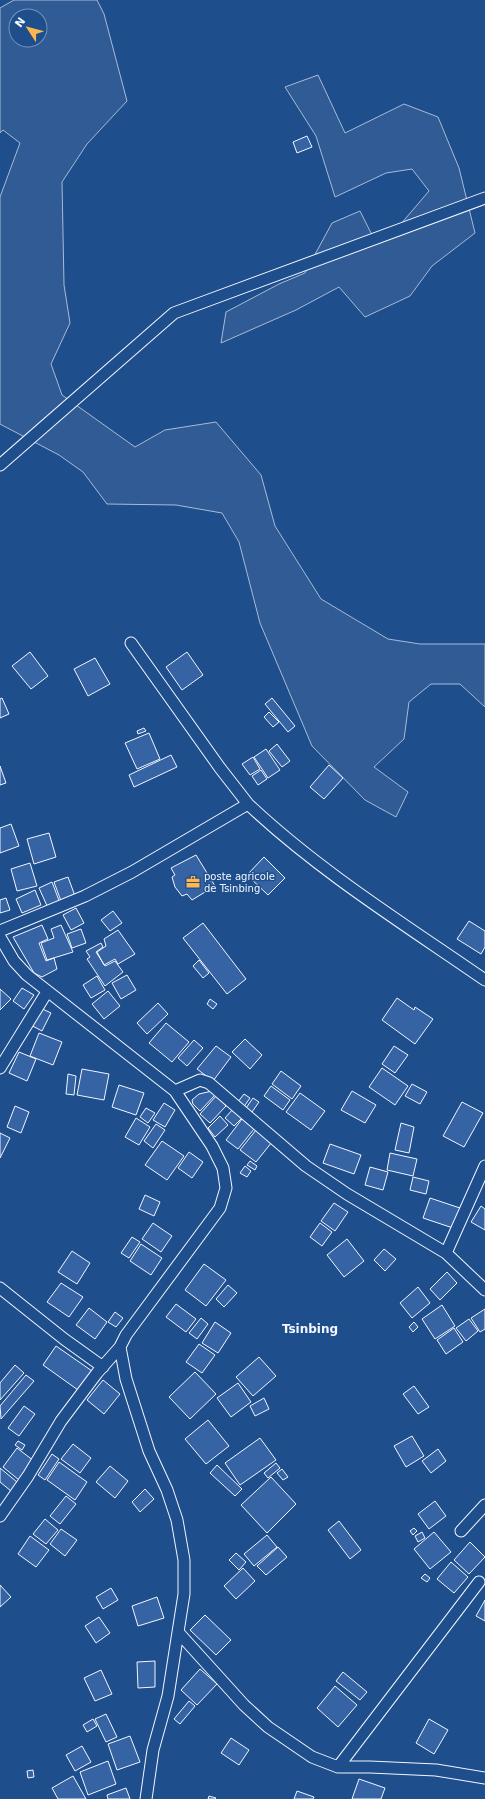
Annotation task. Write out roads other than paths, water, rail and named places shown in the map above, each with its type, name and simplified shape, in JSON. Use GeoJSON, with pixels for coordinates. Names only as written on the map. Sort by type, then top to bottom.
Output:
{"type":"FeatureCollection","features":[{"type":"Feature","properties":{"kind":"street"},"geometry":{"type":"LineString","coordinates":[[0,465],[174,313],[485,198]]}},
{"type":"Feature","properties":{"kind":"street"},"geometry":{"type":"LineString","coordinates":[[131,643],[220,768],[248,804],[275,830],[336,877],[485,980]]}},
{"type":"Feature","properties":{"kind":"street"},"geometry":{"type":"LineString","coordinates":[[0,931],[85,896],[118,879],[248,804]]}},
{"type":"Feature","properties":{"kind":"street"},"geometry":{"type":"LineString","coordinates":[[0,937],[14,961],[27,975],[175,1092],[212,1146],[223,1168],[226,1188],[220,1208],[126,1335],[120,1347],[61,1421],[28,1476],[0,1516]]}},
{"type":"Feature","properties":{"kind":"street"},"geometry":{"type":"LineString","coordinates":[[0,1068],[47,992]]}},
{"type":"Feature","properties":{"kind":"street"},"geometry":{"type":"LineString","coordinates":[[175,1092],[200,1080],[208,1083],[306,1166],[347,1194],[446,1253],[485,1290]]}},
{"type":"Feature","properties":{"kind":"street"},"geometry":{"type":"LineString","coordinates":[[446,1253],[485,1166]]}},
{"type":"Feature","properties":{"kind":"street"},"geometry":{"type":"LineString","coordinates":[[0,1289],[64,1339],[103,1367]]}},
{"type":"Feature","properties":{"kind":"street"},"geometry":{"type":"LineString","coordinates":[[120,1347],[126,1379],[149,1451],[167,1490],[177,1520],[184,1560],[184,1594],[168,1696],[153,1750],[146,1799]]}},
{"type":"Feature","properties":{"kind":"street"},"geometry":{"type":"LineString","coordinates":[[461,1531],[485,1505]]}},
{"type":"Feature","properties":{"kind":"street"},"geometry":{"type":"LineString","coordinates":[[338,1767],[479,1582]]}},
{"type":"Feature","properties":{"kind":"street"},"geometry":{"type":"LineString","coordinates":[[178,1632],[244,1705],[268,1727],[312,1757],[338,1767],[436,1770],[485,1778]]}},
{"type":"Feature","properties":{"kind":"place","name":"poste agricole de Tsinbing"},"geometry":{"type":"Point","coordinates":[193,882]}},
{"type":"Feature","properties":{"kind":"district","name":"Tsinbing"},"geometry":{"type":"Point","coordinates":[310,1329]}}]}
